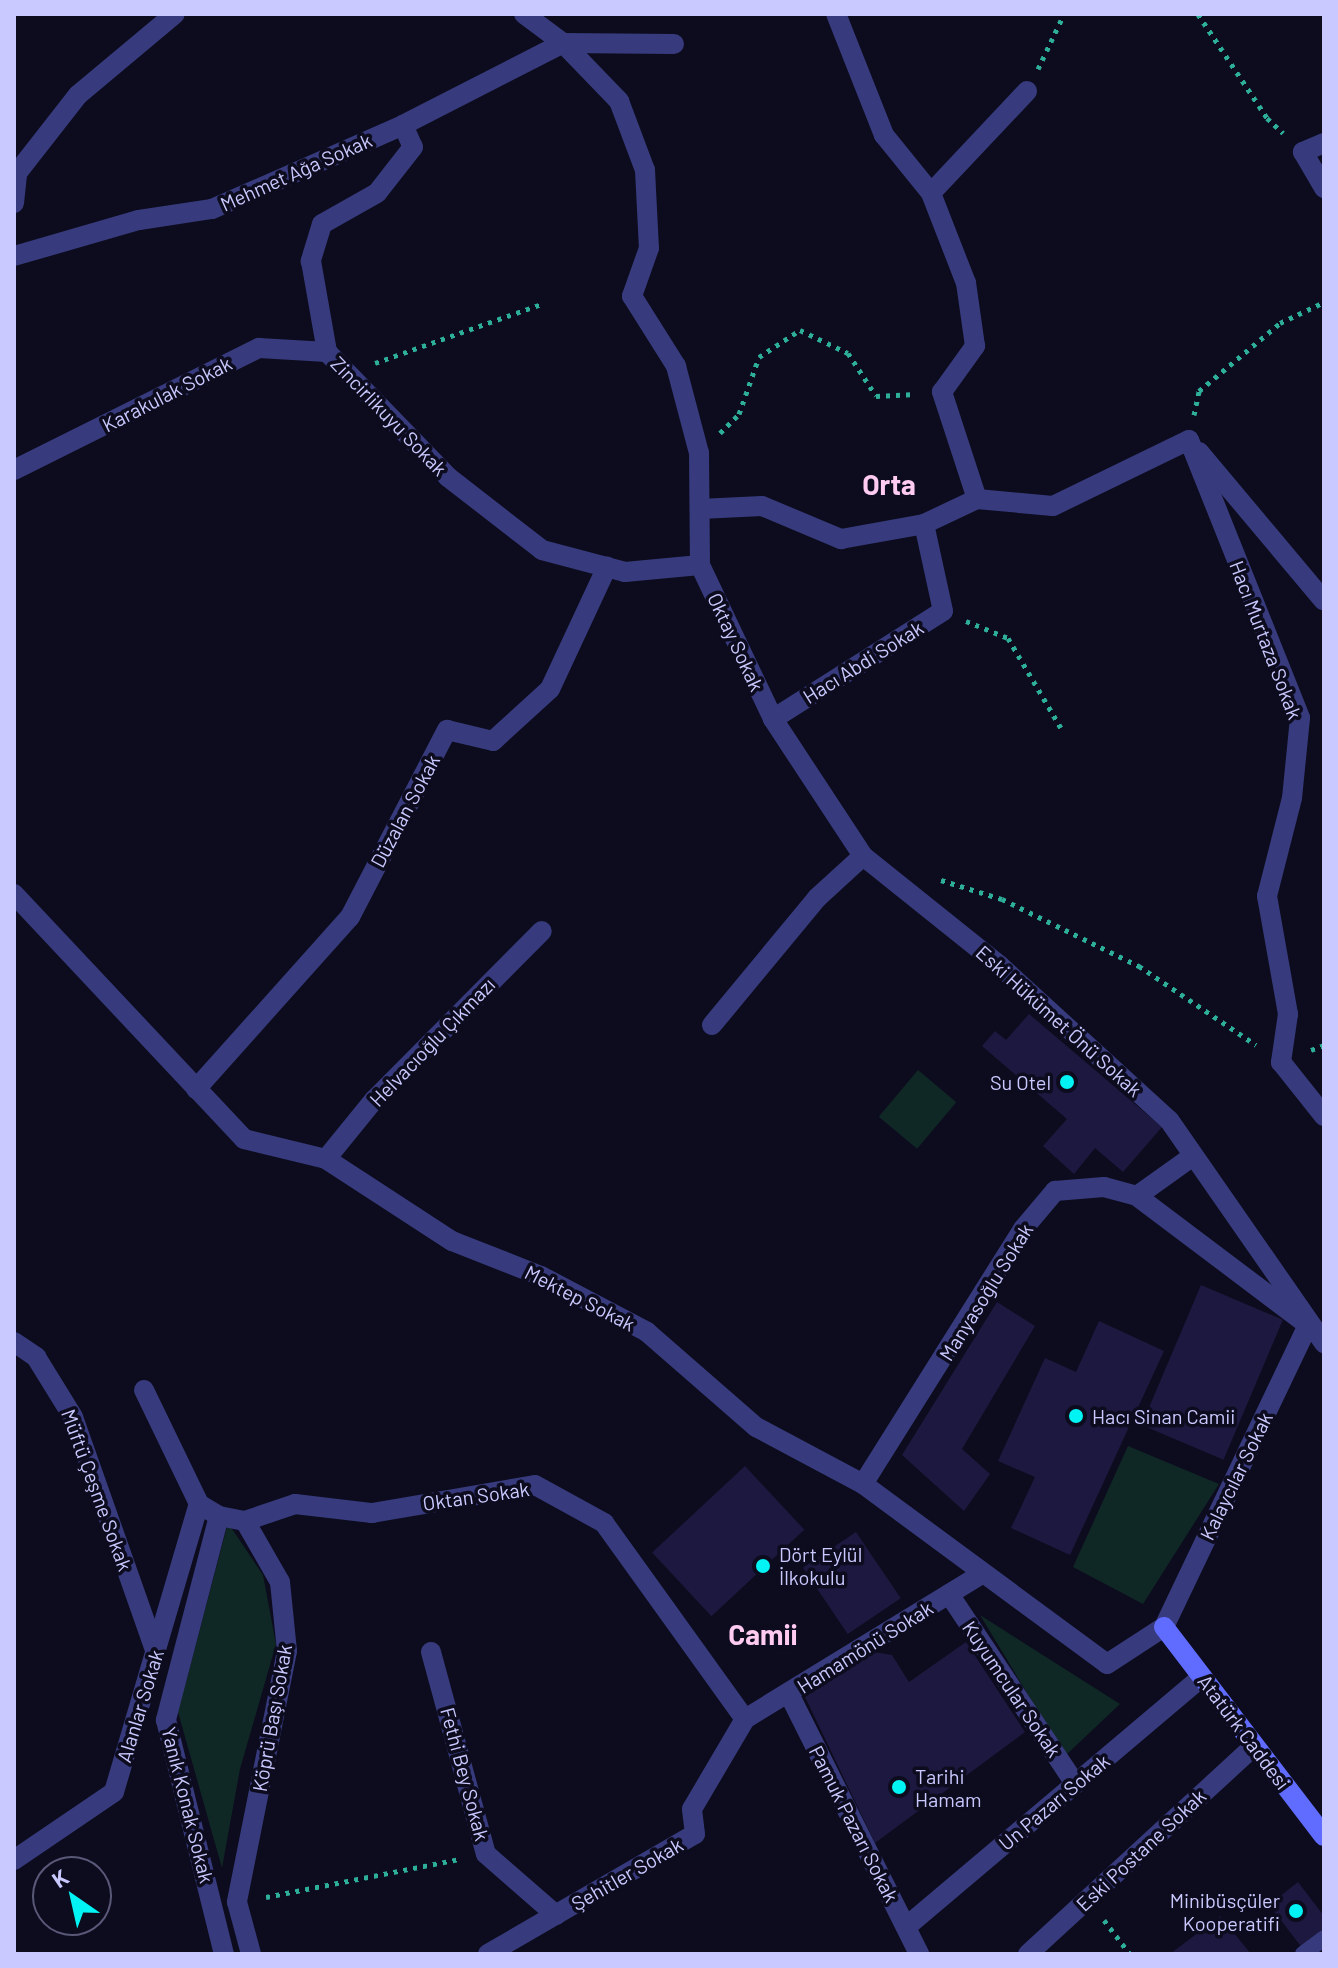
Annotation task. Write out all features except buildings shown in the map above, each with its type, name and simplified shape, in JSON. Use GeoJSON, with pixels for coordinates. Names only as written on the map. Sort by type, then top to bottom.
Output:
{"type":"FeatureCollection","features":[{"type":"Feature","properties":{"kind":"street"},"geometry":{"type":"LineString","coordinates":[[14,203],[17,173],[78,95],[175,14]]}},
{"type":"Feature","properties":{"kind":"street"},"geometry":{"type":"LineString","coordinates":[[524,14],[563,43],[619,101],[645,170],[649,248],[632,296],[676,366],[699,453],[700,565]]}},
{"type":"Feature","properties":{"kind":"street"},"geometry":{"type":"LineString","coordinates":[[836,14],[884,135],[931,193],[966,283],[975,346],[942,392],[977,499]]}},
{"type":"Feature","properties":{"kind":"street"},"geometry":{"type":"LineString","coordinates":[[563,43],[674,44]]}},
{"type":"Feature","properties":{"kind":"street","name":"Mehmet Ağa Sokak"},"geometry":{"type":"LineString","coordinates":[[14,256],[139,220],[212,209],[403,125],[563,43]]}},
{"type":"Feature","properties":{"kind":"street"},"geometry":{"type":"LineString","coordinates":[[931,193],[1027,91]]}},
{"type":"Feature","properties":{"kind":"street","name":"Zincirlikuyu Sokak"},"geometry":{"type":"LineString","coordinates":[[403,125],[413,147],[377,193],[322,224],[311,261],[327,352],[448,477],[542,550],[625,572],[700,565]]}},
{"type":"Feature","properties":{"kind":"street"},"geometry":{"type":"LineString","coordinates":[[1324,143],[1303,152],[1324,188]]}},
{"type":"Feature","properties":{"kind":"street","name":"Karakulak Sokak"},"geometry":{"type":"LineString","coordinates":[[14,470],[259,348],[327,352]]}},
{"type":"Feature","properties":{"kind":"street"},"geometry":{"type":"LineString","coordinates":[[700,509],[762,506],[841,539],[924,524],[977,499],[1053,506],[1189,440],[1324,601]]}},
{"type":"Feature","properties":{"kind":"street","name":"Hacı Murtaza Sokak"},"geometry":{"type":"LineString","coordinates":[[1189,440],[1300,718],[1292,798],[1267,896],[1288,1014],[1281,1062]]}},
{"type":"Feature","properties":{"kind":"street","name":"Hacı Abdi Sokak"},"geometry":{"type":"LineString","coordinates":[[773,719],[943,611],[924,524]]}},
{"type":"Feature","properties":{"kind":"street","name":"Oktay Sokak"},"geometry":{"type":"LineString","coordinates":[[700,565],[773,719]]}},
{"type":"Feature","properties":{"kind":"street","name":"Düzalan Sokak"},"geometry":{"type":"LineString","coordinates":[[196,1089],[350,917],[447,730],[493,741],[550,689],[607,567]]}},
{"type":"Feature","properties":{"kind":"street","name":"Eski Hükümet Önü Sokak"},"geometry":{"type":"LineString","coordinates":[[773,719],[863,856],[999,965],[1169,1120],[1308,1325],[1324,1343]]}},
{"type":"Feature","properties":{"kind":"street"},"geometry":{"type":"LineString","coordinates":[[712,1025],[817,898],[863,856]]}},
{"type":"Feature","properties":{"kind":"street","name":"Mektep Sokak"},"geometry":{"type":"LineString","coordinates":[[14,894],[244,1139],[326,1159],[452,1241],[541,1276],[647,1332],[756,1427],[863,1484],[1107,1664],[1164,1627]]}},
{"type":"Feature","properties":{"kind":"street","name":"Helvacıoğlu Çıkmazı"},"geometry":{"type":"LineString","coordinates":[[326,1159],[374,1100],[542,931]]}},
{"type":"Feature","properties":{"kind":"street"},"geometry":{"type":"LineString","coordinates":[[1281,1062],[1324,1116]]}},
{"type":"Feature","properties":{"kind":"street"},"geometry":{"type":"LineString","coordinates":[[1193,1156],[1137,1196],[1308,1325]]}},
{"type":"Feature","properties":{"kind":"street","name":"Manyasoğlu Sokak"},"geometry":{"type":"LineString","coordinates":[[863,1484],[1023,1229],[1055,1191],[1104,1187],[1137,1196]]}},
{"type":"Feature","properties":{"kind":"street","name":"Kalaycılar Sokak"},"geometry":{"type":"LineString","coordinates":[[1164,1627],[1308,1325]]}},
{"type":"Feature","properties":{"kind":"street","name":"Müftü Çeşme Sokak"},"geometry":{"type":"LineString","coordinates":[[14,1342],[36,1357],[73,1417],[156,1653]]}},
{"type":"Feature","properties":{"kind":"street"},"geometry":{"type":"LineString","coordinates":[[144,1390],[199,1504],[219,1516],[245,1521]]}},
{"type":"Feature","properties":{"kind":"street","name":"Oktan Sokak"},"geometry":{"type":"LineString","coordinates":[[245,1521],[295,1504],[372,1513],[535,1485],[604,1523],[745,1719]]}},
{"type":"Feature","properties":{"kind":"street","name":"Alanlar Sokak"},"geometry":{"type":"LineString","coordinates":[[14,1860],[114,1792],[199,1504]]}},
{"type":"Feature","properties":{"kind":"street","name":"Yanık Konak Sokak"},"geometry":{"type":"LineString","coordinates":[[219,1516],[166,1720],[224,1954]]}},
{"type":"Feature","properties":{"kind":"street","name":"Köprü Başı Sokak"},"geometry":{"type":"LineString","coordinates":[[245,1521],[280,1582],[287,1651],[237,1902],[251,1954]]}},
{"type":"Feature","properties":{"kind":"street","name":"Hamamönü Sokak"},"geometry":{"type":"LineString","coordinates":[[745,1719],[983,1573]]}},
{"type":"Feature","properties":{"kind":"street","name":"Kuyumcular Sokak"},"geometry":{"type":"LineString","coordinates":[[949,1594],[1075,1784]]}},
{"type":"Feature","properties":{"kind":"street","name":"Atatürk Caddesi"},"geometry":{"type":"LineString","coordinates":[[1164,1627],[1324,1836]]}},
{"type":"Feature","properties":{"kind":"street","name":"Fethi Bey Sokak"},"geometry":{"type":"LineString","coordinates":[[431,1652],[486,1854],[556,1915]]}},
{"type":"Feature","properties":{"kind":"street","name":"Un Pazarı Sokak"},"geometry":{"type":"LineString","coordinates":[[906,1927],[1202,1677]]}},
{"type":"Feature","properties":{"kind":"street","name":"Pamuk Pazarı Sokak"},"geometry":{"type":"LineString","coordinates":[[789,1694],[919,1954]]}},
{"type":"Feature","properties":{"kind":"street","name":"Şehitler Sokak"},"geometry":{"type":"LineString","coordinates":[[488,1954],[695,1834],[692,1809],[745,1719]]}},
{"type":"Feature","properties":{"kind":"street","name":"Eski Postane Sokak"},"geometry":{"type":"LineString","coordinates":[[1028,1954],[1254,1746]]}},
{"type":"Feature","properties":{"kind":"lane"},"geometry":{"type":"LineString","coordinates":[[1303,1954],[1324,1938]]}},
{"type":"Feature","properties":{"kind":"path"},"geometry":{"type":"LineString","coordinates":[[1027,91],[1064,14]]}},
{"type":"Feature","properties":{"kind":"path"},"geometry":{"type":"LineString","coordinates":[[1198,14],[1267,118],[1303,152]]}},
{"type":"Feature","properties":{"kind":"path"},"geometry":{"type":"LineString","coordinates":[[1189,440],[1199,391],[1280,323],[1324,302]]}},
{"type":"Feature","properties":{"kind":"path"},"geometry":{"type":"LineString","coordinates":[[348,373],[544,303]]}},
{"type":"Feature","properties":{"kind":"path"},"geometry":{"type":"LineString","coordinates":[[699,453],[739,414],[759,357],[800,330],[848,353],[876,396],[942,392]]}},
{"type":"Feature","properties":{"kind":"path"},"geometry":{"type":"LineString","coordinates":[[943,611],[1008,638],[1061,728]]}},
{"type":"Feature","properties":{"kind":"path"},"geometry":{"type":"LineString","coordinates":[[933,878],[1002,899],[1139,966],[1281,1062]]}},
{"type":"Feature","properties":{"kind":"path"},"geometry":{"type":"LineString","coordinates":[[237,1902],[486,1854]]}},
{"type":"Feature","properties":{"kind":"path"},"geometry":{"type":"LineString","coordinates":[[1088,1899],[1130,1954]]}},
{"type":"Feature","properties":{"kind":"green space"},"geometry":{"type":"Polygon","coordinates":[[[918,1070],[956,1102],[917,1149],[879,1117],[918,1070]]]}},
{"type":"Feature","properties":{"kind":"green space"},"geometry":{"type":"Polygon","coordinates":[[[1128,1446],[1219,1484],[1143,1604],[1073,1567],[1128,1446]]]}},
{"type":"Feature","properties":{"kind":"green space"},"geometry":{"type":"Polygon","coordinates":[[[228,1523],[263,1575],[276,1644],[240,1769],[222,1868],[178,1712],[228,1523]]]}},
{"type":"Feature","properties":{"kind":"green space"},"geometry":{"type":"Polygon","coordinates":[[[980,1615],[1120,1704],[1065,1756],[980,1615]]]}},
{"type":"Feature","properties":{"kind":"place","name":"Su Otel"},"geometry":{"type":"Point","coordinates":[1067,1082]}},
{"type":"Feature","properties":{"kind":"place","name":"Hacı Sinan Camii"},"geometry":{"type":"Point","coordinates":[1076,1416]}},
{"type":"Feature","properties":{"kind":"place","name":"Dört Eylül İlkokulu"},"geometry":{"type":"Point","coordinates":[763,1566]}},
{"type":"Feature","properties":{"kind":"place","name":"Tarihi Hamam"},"geometry":{"type":"Point","coordinates":[899,1787]}},
{"type":"Feature","properties":{"kind":"place","name":"Minibüsçüler Kooperatifi"},"geometry":{"type":"Point","coordinates":[1296,1911]}},
{"type":"Feature","properties":{"kind":"district","name":"Orta"},"geometry":{"type":"Point","coordinates":[889,484]}},
{"type":"Feature","properties":{"kind":"district","name":"Camii"},"geometry":{"type":"Point","coordinates":[763,1634]}}]}
